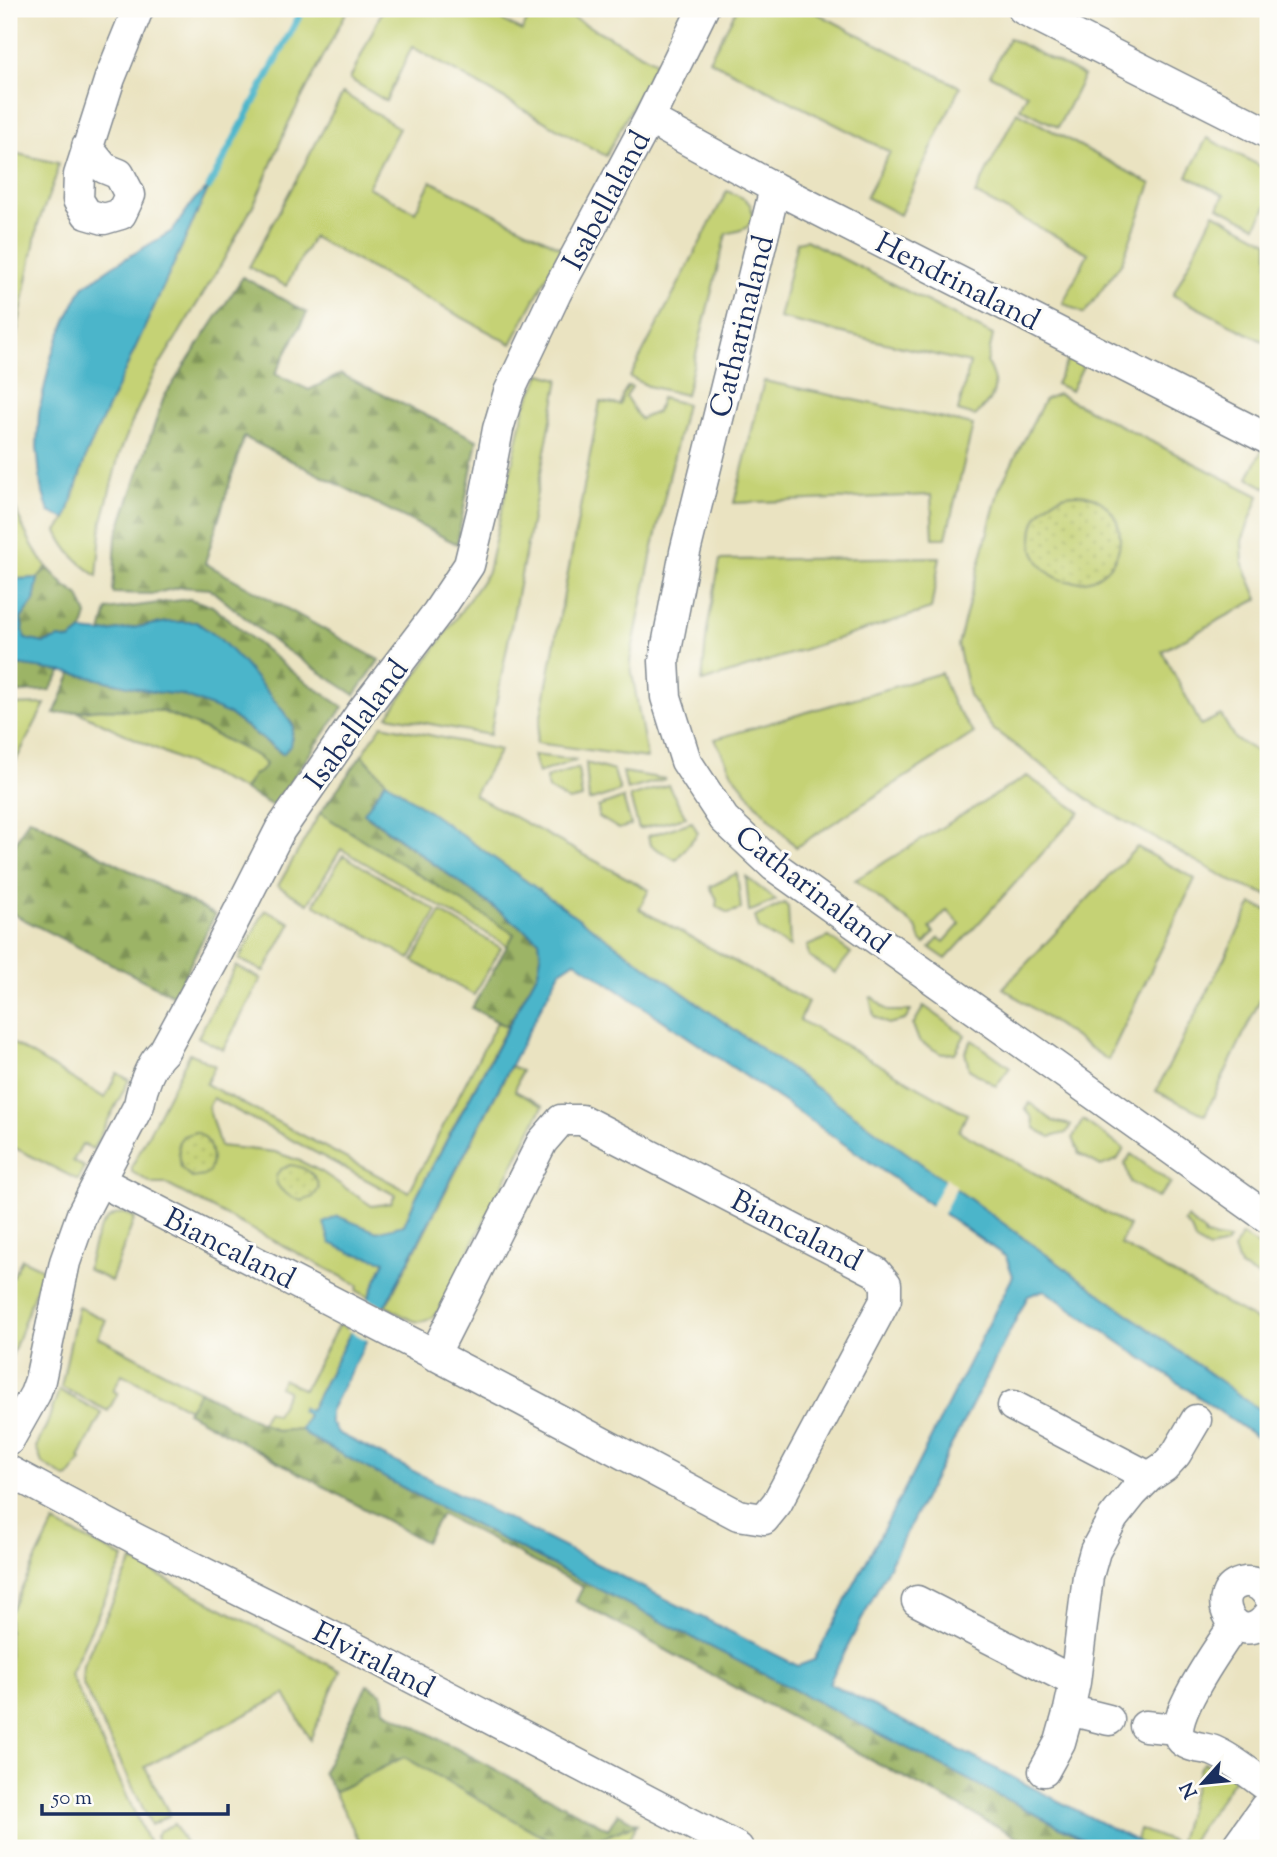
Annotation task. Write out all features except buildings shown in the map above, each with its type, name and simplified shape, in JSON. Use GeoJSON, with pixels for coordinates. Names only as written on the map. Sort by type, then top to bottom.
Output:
{"type":"FeatureCollection","features":[{"type":"Feature","properties":{"kind":"main road"},"geometry":{"type":"LineString","coordinates":[[1240,1848],[1268,1810]]}},
{"type":"Feature","properties":{"kind":"street"},"geometry":{"type":"LineString","coordinates":[[87,147],[110,78],[138,9]]}},
{"type":"Feature","properties":{"kind":"street","name":"Isabellaland"},"geometry":{"type":"LineString","coordinates":[[9,1440],[40,1380],[65,1262],[82,1214],[139,1105],[141,1091],[150,1072],[211,964],[280,830],[363,710],[470,565],[498,429],[509,392],[556,293],[704,9]]}},
{"type":"Feature","properties":{"kind":"street"},"geometry":{"type":"LineString","coordinates":[[1023,9],[1268,133]]}},
{"type":"Feature","properties":{"kind":"street","name":"Hendrinaland"},"geometry":{"type":"LineString","coordinates":[[649,118],[775,188],[1268,439]]}},
{"type":"Feature","properties":{"kind":"street","name":"Catharinaland"},"geometry":{"type":"LineString","coordinates":[[775,188],[685,552],[664,661],[666,697],[686,761],[723,819],[774,866],[1268,1218]]}},
{"type":"Feature","properties":{"kind":"street","name":"Biancaland"},"geometry":{"type":"LineString","coordinates":[[100,1181],[347,1308],[434,1356],[738,1515],[764,1519],[777,1503],[886,1299],[886,1284],[876,1272],[582,1120],[561,1120],[542,1142],[434,1356]]}},
{"type":"Feature","properties":{"kind":"street"},"geometry":{"type":"LineString","coordinates":[[1013,1406],[1149,1477]]}},
{"type":"Feature","properties":{"kind":"street"},"geometry":{"type":"LineString","coordinates":[[1044,1771],[1060,1742],[1072,1696],[1088,1576],[1095,1551],[1113,1518],[1133,1493],[1176,1454],[1196,1420]]}},
{"type":"Feature","properties":{"kind":"street","name":"Elviraland"},"geometry":{"type":"LineString","coordinates":[[9,1471],[738,1848]]}},
{"type":"Feature","properties":{"kind":"street"},"geometry":{"type":"LineString","coordinates":[[1268,1595],[1264,1588],[1250,1582],[1243,1583],[1230,1590],[1225,1605],[1229,1619],[1249,1628],[1263,1622],[1268,1616]]}},
{"type":"Feature","properties":{"kind":"street"},"geometry":{"type":"LineString","coordinates":[[917,1601],[1109,1720]]}},
{"type":"Feature","properties":{"kind":"street"},"geometry":{"type":"LineString","coordinates":[[1235,1624],[1187,1700],[1177,1729],[1179,1737],[1188,1744],[1225,1757],[1268,1787]]}},
{"type":"Feature","properties":{"kind":"street"},"geometry":{"type":"LineString","coordinates":[[1145,1726],[1177,1729]]}},
{"type":"Feature","properties":{"kind":"green space"},"geometry":{"type":"Polygon","coordinates":[[[303,9],[348,9],[288,124],[257,198],[222,263],[154,374],[135,415],[119,455],[102,521],[97,576],[74,556],[57,531],[66,519],[87,453],[209,187],[303,9]]]}},
{"type":"Feature","properties":{"kind":"green space"},"geometry":{"type":"Polygon","coordinates":[[[383,9],[481,9],[522,31],[533,9],[557,9],[656,62],[606,156],[412,47],[386,101],[350,79],[383,9]]]}},
{"type":"Feature","properties":{"kind":"green space"},"geometry":{"type":"Polygon","coordinates":[[[737,9],[809,9],[960,87],[900,215],[866,197],[890,152],[709,60],[737,9]]]}},
{"type":"Feature","properties":{"kind":"green space"},"geometry":{"type":"Polygon","coordinates":[[[1009,38],[1084,76],[1058,127],[1020,108],[1027,94],[990,75],[1009,38]]]}},
{"type":"Feature","properties":{"kind":"green space"},"geometry":{"type":"Polygon","coordinates":[[[343,93],[399,128],[368,187],[415,212],[431,181],[562,248],[511,344],[313,237],[286,286],[249,267],[343,93]]]}},
{"type":"Feature","properties":{"kind":"green space"},"geometry":{"type":"Polygon","coordinates":[[[1017,112],[1151,184],[1122,262],[1084,314],[1063,303],[1088,253],[975,194],[1017,112]]]}},
{"type":"Feature","properties":{"kind":"green space"},"geometry":{"type":"Polygon","coordinates":[[[1207,138],[1268,170],[1268,203],[1256,226],[1218,207],[1224,195],[1187,176],[1207,138]]]}},
{"type":"Feature","properties":{"kind":"green space"},"geometry":{"type":"Polygon","coordinates":[[[9,152],[58,163],[56,176],[38,224],[9,374],[9,152]]]}},
{"type":"Feature","properties":{"kind":"green space"},"geometry":{"type":"Polygon","coordinates":[[[727,191],[747,201],[752,210],[752,218],[745,228],[726,234],[686,395],[648,386],[630,377],[727,191]]]}},
{"type":"Feature","properties":{"kind":"green space"},"geometry":{"type":"Polygon","coordinates":[[[1214,213],[1268,242],[1268,344],[1173,295],[1214,213]]]}},
{"type":"Feature","properties":{"kind":"green space"},"geometry":{"type":"Polygon","coordinates":[[[806,240],[993,335],[987,363],[994,386],[991,398],[982,410],[975,416],[958,411],[970,363],[779,318],[797,242],[806,240]]]}},
{"type":"Feature","properties":{"kind":"green space"},"geometry":{"type":"Polygon","coordinates":[[[243,277],[307,313],[275,374],[309,390],[341,374],[477,440],[457,544],[244,437],[205,563],[379,660],[355,695],[277,644],[210,589],[181,587],[152,594],[113,593],[116,538],[164,397],[243,277]]]}},
{"type":"Feature","properties":{"kind":"green space"},"geometry":{"type":"Polygon","coordinates":[[[1071,353],[1086,360],[1071,391],[1056,384],[1071,353]]]}},
{"type":"Feature","properties":{"kind":"green space"},"geometry":{"type":"Polygon","coordinates":[[[541,374],[559,379],[490,735],[388,716],[488,572],[525,406],[541,374]]]}},
{"type":"Feature","properties":{"kind":"green space"},"geometry":{"type":"Polygon","coordinates":[[[764,381],[973,425],[946,538],[933,538],[931,495],[734,503],[764,381]]]}},
{"type":"Feature","properties":{"kind":"green space"},"geometry":{"type":"Polygon","coordinates":[[[628,386],[632,387],[626,397],[640,419],[657,412],[661,398],[686,404],[630,661],[647,758],[536,743],[600,402],[620,405],[628,386]]]}},
{"type":"Feature","properties":{"kind":"green space"},"geometry":{"type":"Polygon","coordinates":[[[1058,394],[1259,496],[1242,541],[1243,564],[1258,599],[1162,651],[1201,725],[1221,715],[1235,739],[1268,758],[1268,895],[1235,883],[1096,805],[993,729],[969,695],[958,645],[999,489],[1045,399],[1058,394]]]}},
{"type":"Feature","properties":{"kind":"green space"},"geometry":{"type":"Polygon","coordinates":[[[1264,446],[1268,448],[1268,489],[1248,478],[1264,446]]]}},
{"type":"Feature","properties":{"kind":"green space"},"geometry":{"type":"Polygon","coordinates":[[[9,483],[23,527],[47,567],[38,578],[18,579],[9,569],[9,483]]]}},
{"type":"Feature","properties":{"kind":"green space"},"geometry":{"type":"Polygon","coordinates":[[[1067,494],[1085,494],[1101,501],[1113,513],[1120,529],[1120,547],[1113,563],[1101,575],[1085,582],[1067,582],[1051,575],[1039,563],[1032,547],[1032,529],[1039,513],[1051,501],[1067,494]]]}},
{"type":"Feature","properties":{"kind":"green space"},"geometry":{"type":"Polygon","coordinates":[[[940,557],[931,609],[702,682],[707,630],[720,560],[940,557]]]}},
{"type":"Feature","properties":{"kind":"green space"},"geometry":{"type":"Polygon","coordinates":[[[47,567],[79,596],[87,615],[82,631],[70,640],[59,638],[44,643],[24,639],[21,619],[34,601],[38,578],[47,567]]]}},
{"type":"Feature","properties":{"kind":"green space"},"geometry":{"type":"Polygon","coordinates":[[[189,599],[212,606],[299,677],[343,707],[273,806],[244,790],[253,775],[260,772],[266,764],[255,755],[204,729],[161,711],[99,709],[54,714],[72,673],[154,692],[182,695],[207,704],[229,714],[282,754],[292,739],[293,725],[219,638],[196,622],[168,622],[101,633],[107,610],[189,599]]]}},
{"type":"Feature","properties":{"kind":"green space"},"geometry":{"type":"Polygon","coordinates":[[[17,665],[62,671],[50,690],[9,693],[9,671],[17,665]]]}},
{"type":"Feature","properties":{"kind":"green space"},"geometry":{"type":"Polygon","coordinates":[[[941,673],[953,704],[974,733],[796,847],[732,773],[715,739],[941,673]]]}},
{"type":"Feature","properties":{"kind":"green space"},"geometry":{"type":"Polygon","coordinates":[[[45,704],[9,774],[9,705],[45,704]]]}},
{"type":"Feature","properties":{"kind":"green space"},"geometry":{"type":"Polygon","coordinates":[[[99,709],[161,711],[204,729],[255,755],[266,764],[260,772],[253,775],[244,790],[78,712],[99,709]]]}},
{"type":"Feature","properties":{"kind":"green space"},"geometry":{"type":"Polygon","coordinates":[[[382,725],[500,750],[474,795],[649,890],[639,909],[808,1002],[800,1020],[967,1114],[959,1131],[1129,1226],[1120,1244],[1268,1327],[1268,1416],[864,1122],[386,781],[362,755],[382,725]]]}},
{"type":"Feature","properties":{"kind":"green space"},"geometry":{"type":"Polygon","coordinates":[[[362,755],[386,781],[364,814],[539,940],[541,956],[538,972],[507,1027],[472,1008],[514,934],[320,813],[362,755]]]}},
{"type":"Feature","properties":{"kind":"green space"},"geometry":{"type":"Polygon","coordinates":[[[533,755],[577,760],[538,773],[533,755]]]}},
{"type":"Feature","properties":{"kind":"green space"},"geometry":{"type":"Polygon","coordinates":[[[586,763],[614,771],[620,791],[589,801],[586,763]]]}},
{"type":"Feature","properties":{"kind":"green space"},"geometry":{"type":"Polygon","coordinates":[[[578,768],[582,798],[569,801],[548,789],[546,778],[578,768]]]}},
{"type":"Feature","properties":{"kind":"green space"},"geometry":{"type":"Polygon","coordinates":[[[623,772],[665,779],[627,790],[623,772]]]}},
{"type":"Feature","properties":{"kind":"green space"},"geometry":{"type":"Polygon","coordinates":[[[1027,776],[1080,812],[946,959],[930,948],[939,938],[944,942],[960,924],[947,910],[930,928],[934,933],[925,944],[921,941],[916,927],[855,880],[1027,776]]]}},
{"type":"Feature","properties":{"kind":"green space"},"geometry":{"type":"Polygon","coordinates":[[[668,785],[686,817],[639,829],[630,797],[668,785]]]}},
{"type":"Feature","properties":{"kind":"green space"},"geometry":{"type":"Polygon","coordinates":[[[623,798],[631,825],[619,829],[599,817],[598,807],[623,798]]]}},
{"type":"Feature","properties":{"kind":"green space"},"geometry":{"type":"Polygon","coordinates":[[[320,813],[515,934],[508,946],[341,849],[308,904],[278,886],[320,813]]]}},
{"type":"Feature","properties":{"kind":"green space"},"geometry":{"type":"Polygon","coordinates":[[[29,818],[215,915],[174,996],[9,912],[9,855],[29,818]]]}},
{"type":"Feature","properties":{"kind":"green space"},"geometry":{"type":"Polygon","coordinates":[[[692,822],[698,833],[676,860],[650,845],[648,836],[692,822]]]}},
{"type":"Feature","properties":{"kind":"green space"},"geometry":{"type":"Polygon","coordinates":[[[1137,847],[1195,879],[1108,1060],[1003,988],[1137,847]]]}},
{"type":"Feature","properties":{"kind":"green space"},"geometry":{"type":"Polygon","coordinates":[[[343,855],[437,911],[410,959],[314,904],[343,855]]]}},
{"type":"Feature","properties":{"kind":"green space"},"geometry":{"type":"Polygon","coordinates":[[[737,873],[741,909],[728,913],[716,906],[717,899],[710,887],[737,873]]]}},
{"type":"Feature","properties":{"kind":"green space"},"geometry":{"type":"Polygon","coordinates":[[[746,877],[776,900],[749,912],[746,877]]]}},
{"type":"Feature","properties":{"kind":"green space"},"geometry":{"type":"Polygon","coordinates":[[[784,903],[788,907],[790,947],[759,929],[755,917],[784,903]]]}},
{"type":"Feature","properties":{"kind":"green space"},"geometry":{"type":"Polygon","coordinates":[[[1252,904],[1268,911],[1268,983],[1205,1115],[1156,1091],[1252,904]]]}},
{"type":"Feature","properties":{"kind":"green space"},"geometry":{"type":"Polygon","coordinates":[[[265,910],[291,923],[264,972],[239,959],[265,910]]]}},
{"type":"Feature","properties":{"kind":"green space"},"geometry":{"type":"Polygon","coordinates":[[[441,912],[501,948],[474,995],[413,961],[441,912]]]}},
{"type":"Feature","properties":{"kind":"green space"},"geometry":{"type":"Polygon","coordinates":[[[829,937],[851,953],[835,973],[809,957],[807,946],[829,937]]]}},
{"type":"Feature","properties":{"kind":"green space"},"geometry":{"type":"Polygon","coordinates":[[[236,966],[261,979],[223,1050],[198,1037],[236,966]]]}},
{"type":"Feature","properties":{"kind":"green space"},"geometry":{"type":"Polygon","coordinates":[[[872,997],[888,1011],[911,1011],[905,1020],[888,1024],[874,1016],[872,997]]]}},
{"type":"Feature","properties":{"kind":"green space"},"geometry":{"type":"Polygon","coordinates":[[[924,1006],[965,1035],[955,1053],[942,1054],[919,1041],[913,1025],[924,1006]]]}},
{"type":"Feature","properties":{"kind":"green space"},"geometry":{"type":"Polygon","coordinates":[[[497,1022],[507,1027],[417,1195],[404,1225],[377,1232],[337,1216],[385,1260],[369,1297],[357,1291],[358,1285],[166,1184],[153,1184],[132,1172],[132,1166],[190,1053],[215,1066],[206,1084],[409,1192],[497,1022]],[[213,1098],[208,1107],[220,1146],[275,1152],[300,1161],[322,1172],[372,1206],[391,1203],[395,1195],[213,1098]]]}},
{"type":"Feature","properties":{"kind":"green space"},"geometry":{"type":"Polygon","coordinates":[[[972,1040],[1010,1067],[996,1086],[969,1069],[965,1052],[972,1040]]]}},
{"type":"Feature","properties":{"kind":"green space"},"geometry":{"type":"Polygon","coordinates":[[[9,1041],[105,1098],[117,1073],[129,1080],[93,1149],[82,1144],[73,1161],[84,1167],[78,1180],[9,1145],[9,1041]]]}},
{"type":"Feature","properties":{"kind":"green space"},"geometry":{"type":"Polygon","coordinates":[[[511,1066],[521,1071],[515,1091],[543,1106],[439,1310],[426,1321],[413,1321],[386,1306],[511,1066]]]}},
{"type":"Feature","properties":{"kind":"green space"},"geometry":{"type":"Polygon","coordinates":[[[1030,1103],[1053,1121],[1071,1125],[1066,1133],[1050,1137],[1035,1128],[1032,1117],[1025,1109],[1030,1103]]]}},
{"type":"Feature","properties":{"kind":"green space"},"geometry":{"type":"Polygon","coordinates":[[[1083,1120],[1124,1149],[1117,1160],[1101,1166],[1079,1154],[1073,1137],[1083,1120]]]}},
{"type":"Feature","properties":{"kind":"green space"},"geometry":{"type":"Polygon","coordinates":[[[195,1132],[205,1138],[212,1160],[209,1172],[204,1176],[192,1178],[181,1168],[178,1143],[183,1136],[195,1132]]]}},
{"type":"Feature","properties":{"kind":"green space"},"geometry":{"type":"Polygon","coordinates":[[[1131,1154],[1171,1183],[1157,1198],[1130,1182],[1125,1164],[1131,1154]]]}},
{"type":"Feature","properties":{"kind":"green space"},"geometry":{"type":"Polygon","coordinates":[[[291,1165],[301,1167],[313,1175],[319,1188],[313,1197],[302,1201],[281,1190],[277,1184],[277,1174],[291,1165]]]}},
{"type":"Feature","properties":{"kind":"green space"},"geometry":{"type":"Polygon","coordinates":[[[123,1213],[135,1217],[111,1281],[87,1269],[101,1226],[114,1215],[123,1213]]]}},
{"type":"Feature","properties":{"kind":"green space"},"geometry":{"type":"Polygon","coordinates":[[[1187,1218],[1203,1231],[1205,1236],[1229,1240],[1226,1245],[1209,1249],[1195,1241],[1191,1229],[1184,1222],[1187,1218]]]}},
{"type":"Feature","properties":{"kind":"green space"},"geometry":{"type":"Polygon","coordinates":[[[1242,1235],[1268,1252],[1268,1275],[1260,1277],[1240,1267],[1234,1249],[1242,1235]]]}},
{"type":"Feature","properties":{"kind":"green space"},"geometry":{"type":"Polygon","coordinates":[[[22,1259],[43,1269],[9,1364],[9,1280],[22,1259]]]}},
{"type":"Feature","properties":{"kind":"green space"},"geometry":{"type":"Polygon","coordinates":[[[78,1307],[106,1320],[98,1337],[200,1391],[189,1409],[122,1374],[113,1391],[118,1393],[108,1411],[61,1387],[78,1307]]]}},
{"type":"Feature","properties":{"kind":"green space"},"geometry":{"type":"Polygon","coordinates":[[[339,1324],[351,1331],[310,1411],[303,1408],[308,1415],[301,1429],[277,1431],[261,1423],[267,1411],[276,1415],[288,1391],[279,1387],[283,1379],[304,1390],[339,1324]]]}},
{"type":"Feature","properties":{"kind":"green space"},"geometry":{"type":"Polygon","coordinates":[[[59,1390],[102,1413],[79,1458],[81,1460],[66,1478],[42,1463],[36,1447],[59,1390]]]}},
{"type":"Feature","properties":{"kind":"green space"},"geometry":{"type":"Polygon","coordinates":[[[200,1391],[277,1431],[301,1429],[308,1436],[424,1499],[1101,1848],[1038,1848],[576,1601],[583,1587],[441,1514],[425,1542],[187,1412],[200,1391]]]}},
{"type":"Feature","properties":{"kind":"green space"},"geometry":{"type":"Polygon","coordinates":[[[54,1523],[124,1558],[70,1674],[151,1848],[9,1848],[9,1614],[54,1523]]]}},
{"type":"Feature","properties":{"kind":"green space"},"geometry":{"type":"Polygon","coordinates":[[[132,1561],[340,1671],[310,1740],[285,1694],[145,1767],[170,1815],[151,1825],[82,1682],[83,1665],[132,1561]]]}},
{"type":"Feature","properties":{"kind":"green space"},"geometry":{"type":"Polygon","coordinates":[[[367,1685],[382,1693],[384,1710],[608,1829],[618,1813],[637,1824],[575,1848],[568,1848],[565,1842],[556,1844],[404,1757],[334,1792],[323,1772],[367,1685]]]}},
{"type":"Feature","properties":{"kind":"green space"},"geometry":{"type":"Polygon","coordinates":[[[404,1756],[556,1844],[565,1842],[568,1848],[363,1848],[334,1792],[404,1756]]]}},
{"type":"Feature","properties":{"kind":"green space"},"geometry":{"type":"Polygon","coordinates":[[[1204,1763],[1236,1777],[1186,1848],[1150,1848],[1136,1841],[1139,1829],[1178,1844],[1200,1767],[1204,1763]]]}},
{"type":"Feature","properties":{"kind":"green space"},"geometry":{"type":"Polygon","coordinates":[[[174,1824],[188,1848],[160,1848],[156,1836],[159,1831],[174,1824]]]}},
{"type":"Feature","properties":{"kind":"green space"},"geometry":{"type":"Polygon","coordinates":[[[637,1824],[624,1848],[575,1848],[637,1824]]]}},
{"type":"Feature","properties":{"kind":"water"},"geometry":{"type":"Polygon","coordinates":[[[209,187],[87,453],[66,519],[49,512],[41,487],[37,447],[39,412],[52,354],[68,316],[83,287],[172,231],[195,199],[209,187]]]}},
{"type":"Feature","properties":{"kind":"water"},"geometry":{"type":"Polygon","coordinates":[[[9,569],[18,579],[38,578],[34,601],[21,619],[25,639],[44,643],[59,638],[70,640],[82,631],[101,633],[168,622],[196,622],[219,638],[283,711],[293,726],[290,746],[283,754],[229,714],[182,695],[17,665],[9,671],[9,569]]]}},
{"type":"Feature","properties":{"kind":"water"},"geometry":{"type":"Polygon","coordinates":[[[386,781],[864,1122],[1268,1416],[1268,1445],[1044,1290],[1028,1296],[829,1683],[1150,1848],[1101,1848],[424,1499],[308,1436],[301,1429],[308,1415],[301,1411],[303,1408],[310,1411],[385,1261],[352,1253],[330,1243],[324,1223],[337,1216],[377,1232],[404,1225],[417,1195],[538,972],[541,956],[539,940],[364,813],[386,781]],[[575,961],[560,971],[330,1411],[330,1422],[338,1433],[798,1666],[814,1660],[1013,1276],[1006,1257],[575,961]]]}},
{"type":"Feature","properties":{"kind":"pier"},"geometry":{"type":"Polygon","coordinates":[[[946,1177],[957,1186],[942,1216],[930,1208],[946,1177]]]}},
{"type":"Feature","properties":{"kind":"pier"},"geometry":{"type":"Polygon","coordinates":[[[364,1297],[388,1309],[371,1342],[347,1330],[364,1297]]]}},
{"type":"Feature","properties":{"kind":"waterway"},"geometry":{"type":"LineString","coordinates":[[209,187],[303,9]]}}]}
